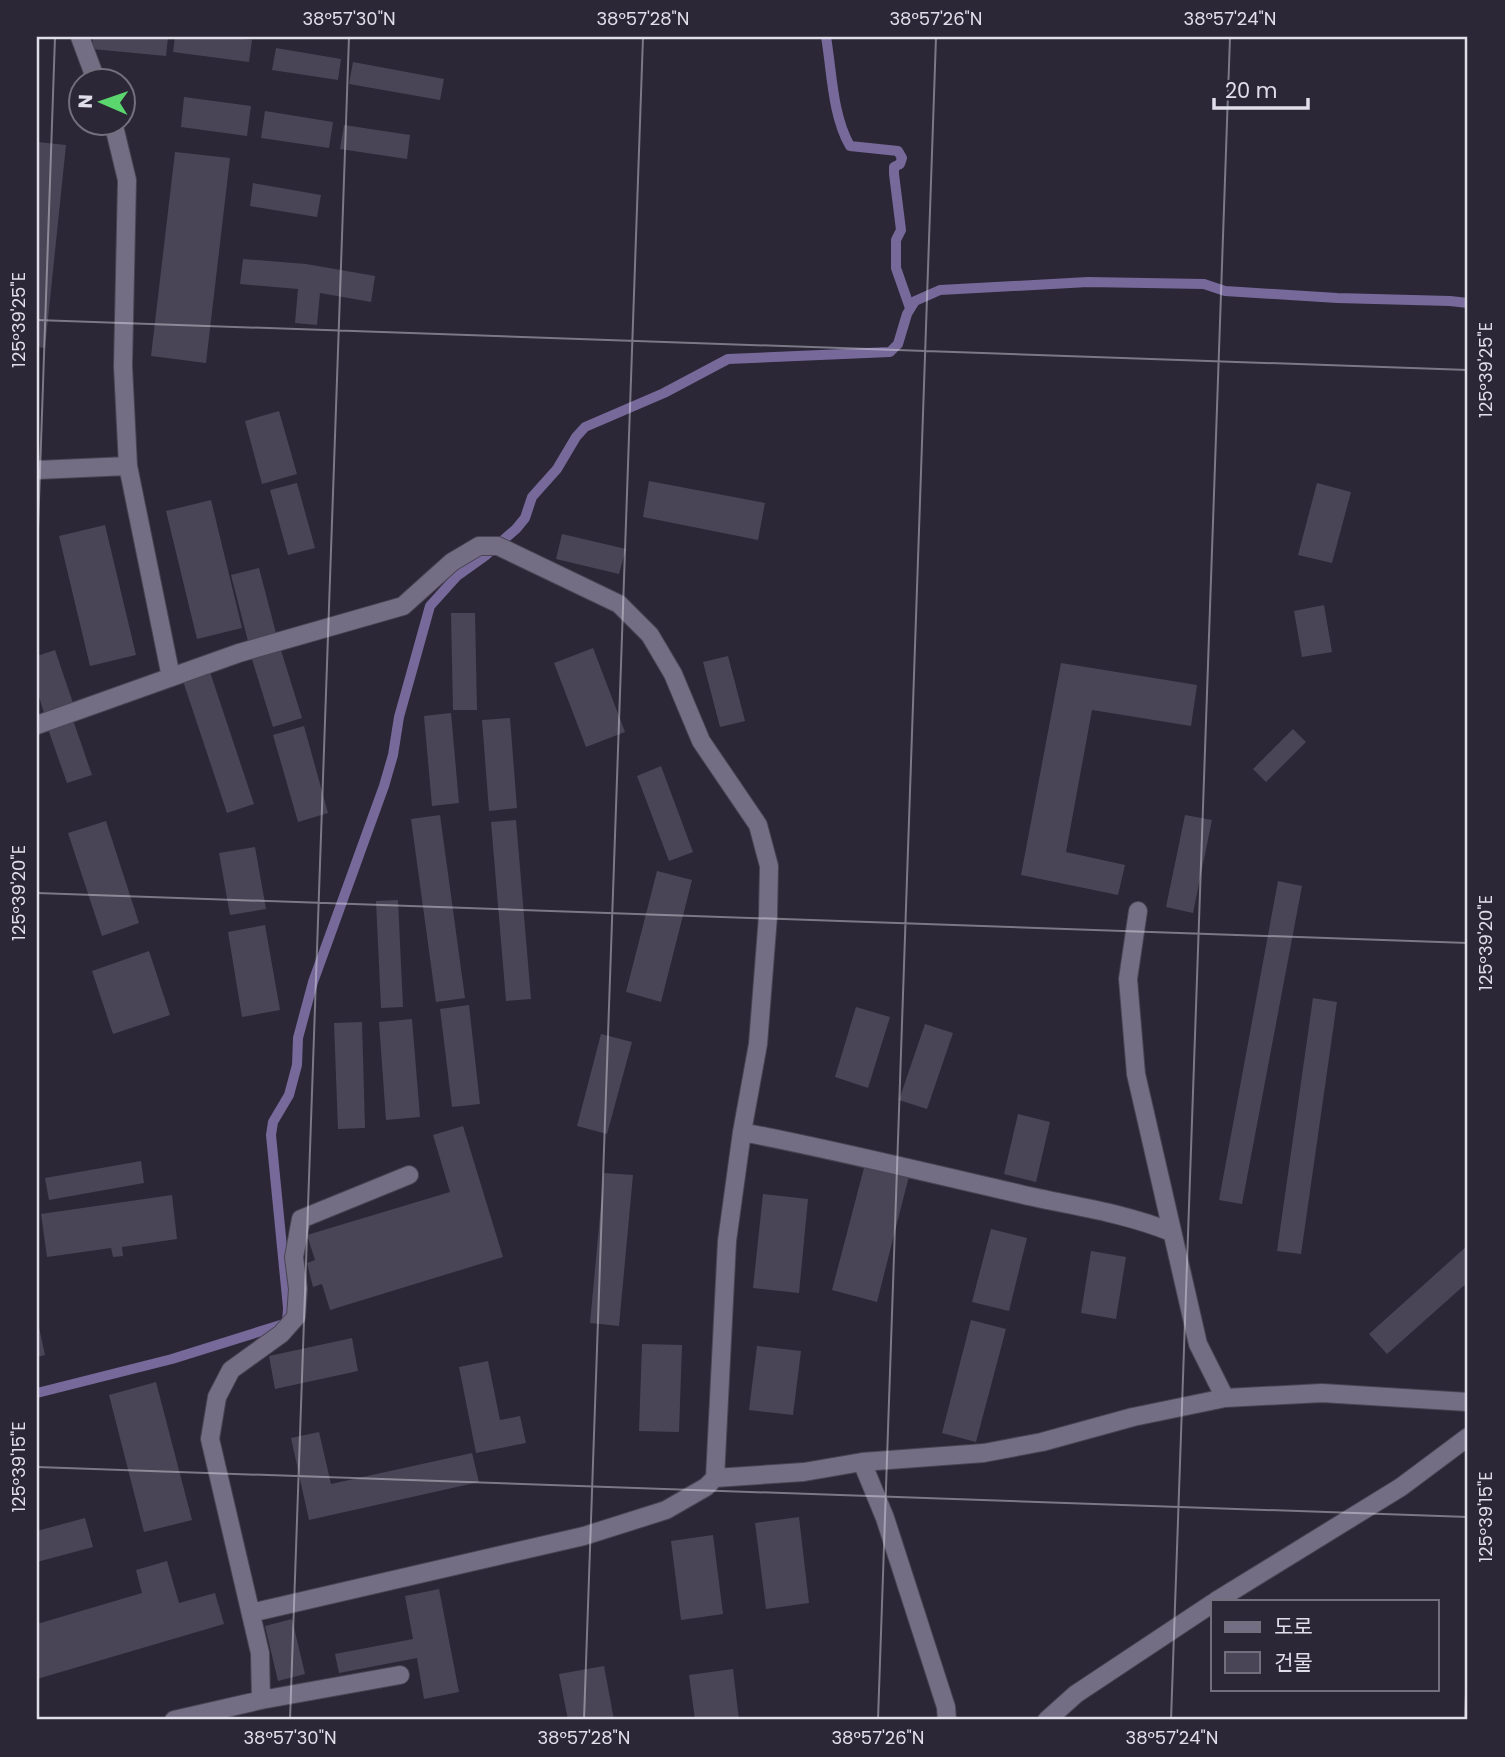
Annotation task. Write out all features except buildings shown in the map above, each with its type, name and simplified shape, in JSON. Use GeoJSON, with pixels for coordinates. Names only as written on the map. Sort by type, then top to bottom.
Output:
{"type":"FeatureCollection","features":[{"type":"Feature","properties":{"kind":"street"},"geometry":{"type":"LineString","coordinates":[[80,37],[91,66]]}},
{"type":"Feature","properties":{"kind":"street"},"geometry":{"type":"LineString","coordinates":[[116,136],[127,180],[123,366],[128,466],[171,677]]}},
{"type":"Feature","properties":{"kind":"street"},"geometry":{"type":"LineString","coordinates":[[37,470],[128,466]]}},
{"type":"Feature","properties":{"kind":"street"},"geometry":{"type":"LineString","coordinates":[[37,725],[239,653],[403,606],[452,562],[479,546],[498,546],[619,604],[650,635],[667,664],[701,741],[758,825],[769,866],[758,1044],[742,1132],[727,1241],[715,1478]]}},
{"type":"Feature","properties":{"kind":"street"},"geometry":{"type":"LineString","coordinates":[[1138,911],[1128,979],[1136,1074],[1198,1344],[1225,1398]]}},
{"type":"Feature","properties":{"kind":"street"},"geometry":{"type":"LineString","coordinates":[[742,1132],[1140,1219],[1171,1232]]}},
{"type":"Feature","properties":{"kind":"street"},"geometry":{"type":"LineString","coordinates":[[261,1700],[260,1653],[210,1439],[217,1397],[231,1370],[281,1334],[296,1317],[298,1289],[294,1257],[301,1219],[409,1175]]}},
{"type":"Feature","properties":{"kind":"street"},"geometry":{"type":"LineString","coordinates":[[251,1613],[584,1536],[666,1510],[706,1487],[715,1478],[804,1472],[862,1462],[984,1453],[1042,1442],[1133,1417],[1225,1398],[1322,1393],[1468,1402]]}},
{"type":"Feature","properties":{"kind":"street"},"geometry":{"type":"LineString","coordinates":[[1217,1600],[1401,1488],[1468,1437]]}},
{"type":"Feature","properties":{"kind":"street"},"geometry":{"type":"LineString","coordinates":[[862,1462],[885,1518],[946,1707],[947,1720]]}},
{"type":"Feature","properties":{"kind":"street"},"geometry":{"type":"LineString","coordinates":[[1047,1720],[1076,1694],[1211,1604]]}},
{"type":"Feature","properties":{"kind":"street"},"geometry":{"type":"LineString","coordinates":[[174,1720],[261,1700],[400,1675]]}},
{"type":"Feature","properties":{"kind":"waterway"},"geometry":{"type":"LineString","coordinates":[[826,37],[836,107],[850,146],[898,151],[902,158],[900,164],[894,167],[901,230],[896,240],[896,268],[910,308]]}},
{"type":"Feature","properties":{"kind":"waterway"},"geometry":{"type":"LineString","coordinates":[[37,1393],[172,1359],[287,1323],[288,1308],[271,1135],[273,1122],[289,1095],[297,1065],[298,1038],[313,982],[384,786],[393,755],[399,717],[430,606],[457,576],[516,529],[525,518],[532,497],[557,469],[585,427],[664,393],[728,359],[890,352],[898,344],[907,314],[915,301],[940,290],[1088,282],[1204,284],[1225,291],[1468,303]]}}]}
